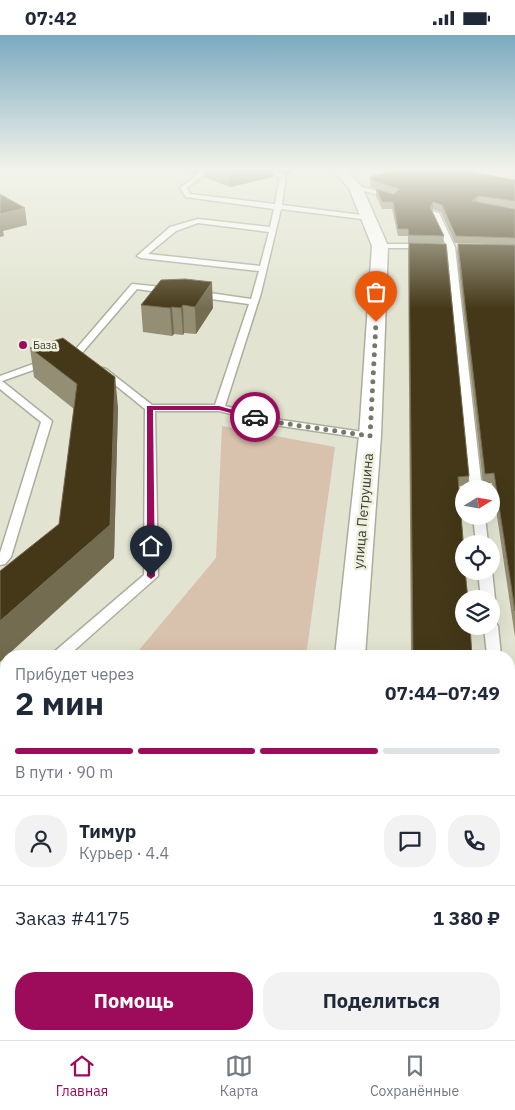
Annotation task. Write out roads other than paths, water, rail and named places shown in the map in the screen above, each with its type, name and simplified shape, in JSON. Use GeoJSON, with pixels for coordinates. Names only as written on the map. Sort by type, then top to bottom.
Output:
{"type":"FeatureCollection","features":[{"type":"Feature","properties":{"kind":"street","name":"улица Петрушина"},"geometry":{"type":"LineString","coordinates":[[351,650],[370,436],[380,246],[370,218]]}},
{"type":"Feature","properties":{"kind":"lane"},"geometry":{"type":"LineString","coordinates":[[219,408],[253,302],[277,216]]}},
{"type":"Feature","properties":{"kind":"lane"},"geometry":{"type":"LineString","coordinates":[[353,216],[370,218]]}},
{"type":"Feature","properties":{"kind":"lane"},"geometry":{"type":"LineString","coordinates":[[436,216],[446,247],[475,480]]}},
{"type":"Feature","properties":{"kind":"lane"},"geometry":{"type":"LineString","coordinates":[[262,269],[141,256],[173,229],[198,221],[274,230]]}},
{"type":"Feature","properties":{"kind":"lane"},"geometry":{"type":"LineString","coordinates":[[380,246],[446,247]]}},
{"type":"Feature","properties":{"kind":"lane"},"geometry":{"type":"LineString","coordinates":[[0,379],[78,356],[135,286],[253,302]]}},
{"type":"Feature","properties":{"kind":"lane"},"geometry":{"type":"LineString","coordinates":[[78,356],[150,408],[219,408],[281,423],[370,436]]}},
{"type":"Feature","properties":{"kind":"lane"},"geometry":{"type":"LineString","coordinates":[[0,384],[47,421],[5,557],[0,561]]}},
{"type":"Feature","properties":{"kind":"lane"},"geometry":{"type":"LineString","coordinates":[[66,650],[151,576],[150,408]]}},
{"type":"Feature","properties":{"kind":"lane"},"geometry":{"type":"LineString","coordinates":[[491,635],[493,650]]}},
{"type":"Feature","properties":{"kind":"place","name":"База"},"geometry":{"type":"Point","coordinates":[23,345]}}]}
